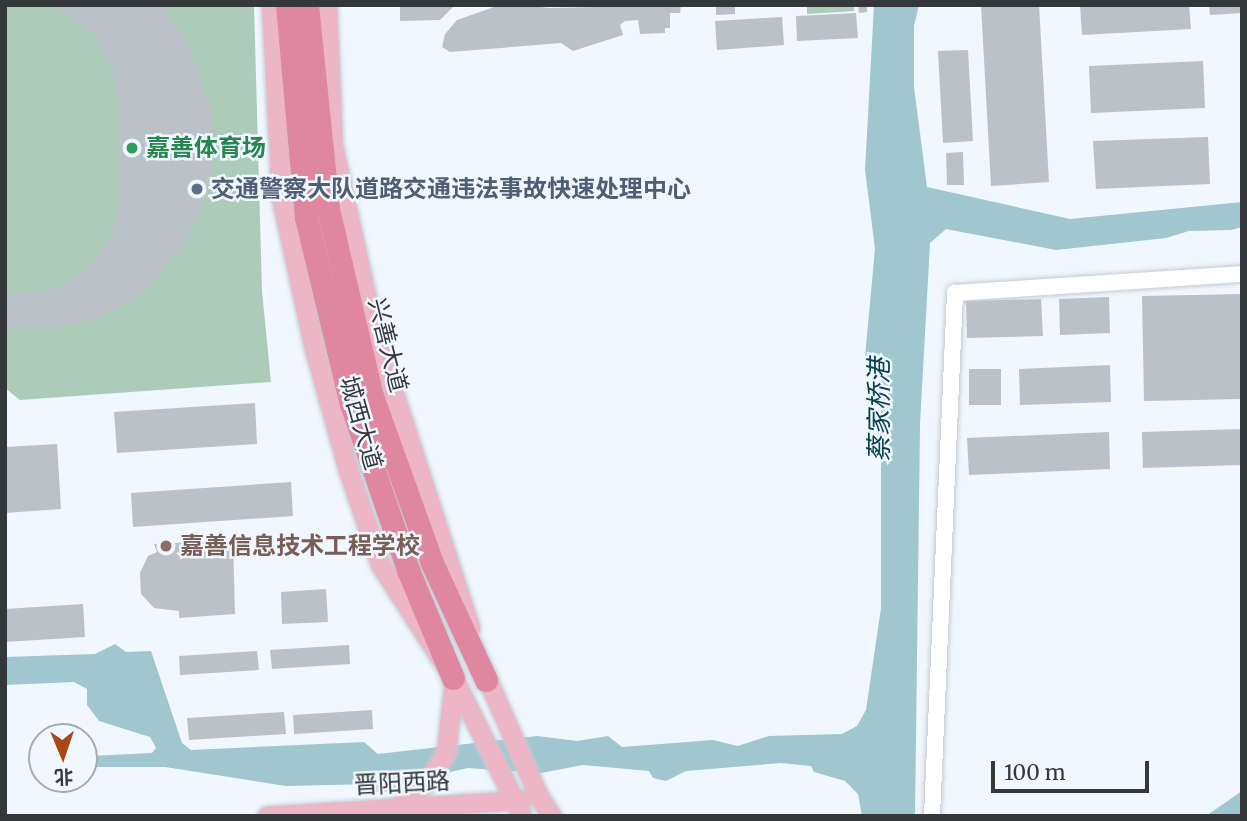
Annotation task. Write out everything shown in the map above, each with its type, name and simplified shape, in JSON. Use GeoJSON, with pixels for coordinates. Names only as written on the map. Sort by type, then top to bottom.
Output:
{"type":"FeatureCollection","features":[{"type":"Feature","properties":{"kind":"highway","name":"兴善大道"},"geometry":{"type":"LineString","coordinates":[[286,5],[306,217],[351,404],[408,570],[454,679]]}},
{"type":"Feature","properties":{"kind":"highway","name":"兴善大道"},"geometry":{"type":"LineString","coordinates":[[307,5],[328,209],[372,396],[432,563],[486,680]]}},
{"type":"Feature","properties":{"kind":"main road","name":"城西大道"},"geometry":{"type":"LineString","coordinates":[[271,5],[281,197],[314,348],[348,470],[380,564],[454,679],[500,779],[517,809]]}},
{"type":"Feature","properties":{"kind":"main road","name":"城西大道"},"geometry":{"type":"LineString","coordinates":[[327,5],[333,146],[375,335],[446,545],[486,680],[539,797],[552,816]]}},
{"type":"Feature","properties":{"kind":"main road"},"geometry":{"type":"LineString","coordinates":[[397,807],[428,781],[446,752],[454,679]]}},
{"type":"Feature","properties":{"kind":"main road","name":"晋阳西路"},"geometry":{"type":"LineString","coordinates":[[267,816],[397,807],[517,809],[539,797]]}},
{"type":"Feature","properties":{"kind":"lane"},"geometry":{"type":"LineString","coordinates":[[932,816],[955,293],[1242,274]]}},
{"type":"Feature","properties":{"kind":"green space","name":"嘉善体育场"},"geometry":{"type":"Polygon","coordinates":[[[5,5],[254,5],[262,291],[271,382],[20,400],[5,388],[5,5]]]}},
{"type":"Feature","properties":{"kind":"green space"},"geometry":{"type":"Polygon","coordinates":[[[807,5],[854,5],[854,11],[807,14],[807,5]]]}},
{"type":"Feature","properties":{"kind":"water"},"geometry":{"type":"Polygon","coordinates":[[[874,5],[919,5],[914,26],[914,87],[927,187],[1070,219],[1242,202],[1242,227],[1231,230],[1189,231],[1166,238],[1056,250],[946,229],[930,243],[920,424],[915,816],[862,816],[858,794],[845,781],[814,772],[811,766],[781,763],[686,771],[666,781],[653,778],[649,771],[583,765],[541,773],[468,768],[402,783],[398,791],[375,792],[373,784],[286,786],[165,767],[98,767],[98,756],[152,753],[156,748],[150,737],[99,721],[87,705],[87,689],[74,682],[5,685],[5,657],[95,654],[115,644],[126,652],[151,651],[182,743],[191,750],[364,742],[378,754],[537,736],[577,741],[608,736],[622,747],[713,740],[738,746],[769,736],[842,734],[857,726],[866,710],[881,608],[881,382],[865,357],[875,249],[865,170],[874,5]]]}},
{"type":"Feature","properties":{"kind":"water"},"geometry":{"type":"Polygon","coordinates":[[[1242,791],[1242,816],[1206,816],[1242,791]]]}},
{"type":"Feature","properties":{"kind":"building"},"geometry":{"type":"Polygon","coordinates":[[[52,5],[161,5],[185,37],[211,107],[216,142],[213,164],[206,198],[185,244],[141,296],[98,318],[54,329],[7,327],[5,296],[54,289],[84,272],[107,245],[119,211],[120,111],[113,71],[94,34],[52,5]]]}},
{"type":"Feature","properties":{"kind":"building"},"geometry":{"type":"Polygon","coordinates":[[[400,5],[455,5],[440,20],[400,21],[400,5]]]}},
{"type":"Feature","properties":{"kind":"building"},"geometry":{"type":"Polygon","coordinates":[[[520,5],[550,8],[681,5],[680,13],[670,13],[670,28],[665,28],[665,33],[640,34],[638,20],[625,21],[620,25],[623,35],[573,51],[561,43],[450,52],[442,47],[445,34],[457,20],[494,7],[520,5]]]}},
{"type":"Feature","properties":{"kind":"building"},"geometry":{"type":"Polygon","coordinates":[[[716,5],[735,5],[735,14],[716,15],[716,5]]]}},
{"type":"Feature","properties":{"kind":"building"},"geometry":{"type":"Polygon","coordinates":[[[858,5],[867,5],[867,12],[859,13],[858,5]]]}},
{"type":"Feature","properties":{"kind":"building"},"geometry":{"type":"Polygon","coordinates":[[[981,5],[1039,5],[1049,182],[991,186],[981,5]]]}},
{"type":"Feature","properties":{"kind":"building"},"geometry":{"type":"Polygon","coordinates":[[[1080,5],[1189,5],[1191,29],[1082,35],[1080,5]]]}},
{"type":"Feature","properties":{"kind":"building"},"geometry":{"type":"Polygon","coordinates":[[[1209,5],[1242,5],[1242,13],[1210,15],[1209,5]]]}},
{"type":"Feature","properties":{"kind":"building"},"geometry":{"type":"Polygon","coordinates":[[[856,13],[858,38],[797,41],[796,16],[856,13]]]}},
{"type":"Feature","properties":{"kind":"building"},"geometry":{"type":"Polygon","coordinates":[[[782,17],[784,45],[717,50],[715,21],[782,17]]]}},
{"type":"Feature","properties":{"kind":"building"},"geometry":{"type":"Polygon","coordinates":[[[968,50],[973,141],[943,143],[938,51],[968,50]]]}},
{"type":"Feature","properties":{"kind":"building"},"geometry":{"type":"Polygon","coordinates":[[[1203,61],[1205,108],[1091,113],[1089,66],[1203,61]]]}},
{"type":"Feature","properties":{"kind":"building"},"geometry":{"type":"Polygon","coordinates":[[[1208,137],[1210,184],[1096,189],[1093,141],[1208,137]]]}},
{"type":"Feature","properties":{"kind":"building"},"geometry":{"type":"Polygon","coordinates":[[[963,152],[964,185],[947,185],[946,153],[963,152]]]}},
{"type":"Feature","properties":{"kind":"building"},"geometry":{"type":"Polygon","coordinates":[[[1242,294],[1242,399],[1144,401],[1142,296],[1242,294]]]}},
{"type":"Feature","properties":{"kind":"building"},"geometry":{"type":"Polygon","coordinates":[[[1109,297],[1110,333],[1060,335],[1059,299],[1109,297]]]}},
{"type":"Feature","properties":{"kind":"building"},"geometry":{"type":"Polygon","coordinates":[[[1041,299],[1043,336],[967,338],[966,301],[1041,299]]]}},
{"type":"Feature","properties":{"kind":"building"},"geometry":{"type":"Polygon","coordinates":[[[1110,365],[1111,402],[1020,405],[1019,369],[1110,365]]]}},
{"type":"Feature","properties":{"kind":"building"},"geometry":{"type":"Polygon","coordinates":[[[969,369],[1001,369],[1001,405],[969,405],[969,369]]]}},
{"type":"Feature","properties":{"kind":"building"},"geometry":{"type":"Polygon","coordinates":[[[255,403],[257,444],[117,453],[114,412],[255,403]]]}},
{"type":"Feature","properties":{"kind":"building"},"geometry":{"type":"Polygon","coordinates":[[[1242,429],[1242,465],[1143,468],[1142,432],[1242,429]]]}},
{"type":"Feature","properties":{"kind":"building"},"geometry":{"type":"Polygon","coordinates":[[[1109,432],[1110,469],[969,475],[967,438],[1109,432]]]}},
{"type":"Feature","properties":{"kind":"building"},"geometry":{"type":"Polygon","coordinates":[[[57,444],[61,509],[5,513],[5,447],[57,444]]]}},
{"type":"Feature","properties":{"kind":"building"},"geometry":{"type":"Polygon","coordinates":[[[291,482],[293,516],[133,527],[131,493],[291,482]]]}},
{"type":"Feature","properties":{"kind":"building"},"geometry":{"type":"Polygon","coordinates":[[[233,540],[235,614],[179,618],[179,611],[154,608],[141,594],[140,573],[148,556],[157,552],[154,544],[233,540]]]}},
{"type":"Feature","properties":{"kind":"building"},"geometry":{"type":"Polygon","coordinates":[[[326,589],[328,622],[282,624],[281,592],[326,589]]]}},
{"type":"Feature","properties":{"kind":"building"},"geometry":{"type":"Polygon","coordinates":[[[83,604],[85,637],[5,642],[5,609],[83,604]]]}},
{"type":"Feature","properties":{"kind":"building"},"geometry":{"type":"Polygon","coordinates":[[[349,645],[350,664],[272,669],[270,650],[349,645]]]}},
{"type":"Feature","properties":{"kind":"building"},"geometry":{"type":"Polygon","coordinates":[[[257,651],[259,670],[180,675],[179,656],[257,651]]]}},
{"type":"Feature","properties":{"kind":"building"},"geometry":{"type":"Polygon","coordinates":[[[372,710],[373,729],[294,734],[293,715],[372,710]]]}},
{"type":"Feature","properties":{"kind":"building"},"geometry":{"type":"Polygon","coordinates":[[[284,712],[286,734],[189,740],[187,718],[284,712]]]}},
{"type":"Feature","properties":{"kind":"place","name":"嘉善体育场"},"geometry":{"type":"Point","coordinates":[132,148]}},
{"type":"Feature","properties":{"kind":"place","name":"交通警察大队道路交通违法事故快速处理中心"},"geometry":{"type":"Point","coordinates":[197,189]}},
{"type":"Feature","properties":{"kind":"place","name":"嘉善信息技术工程学校"},"geometry":{"type":"Point","coordinates":[166,546]}},
{"type":"Feature","properties":{"kind":"water label","name":"蔡家桥港"},"geometry":{"type":"Point","coordinates":[879,410]}}]}
